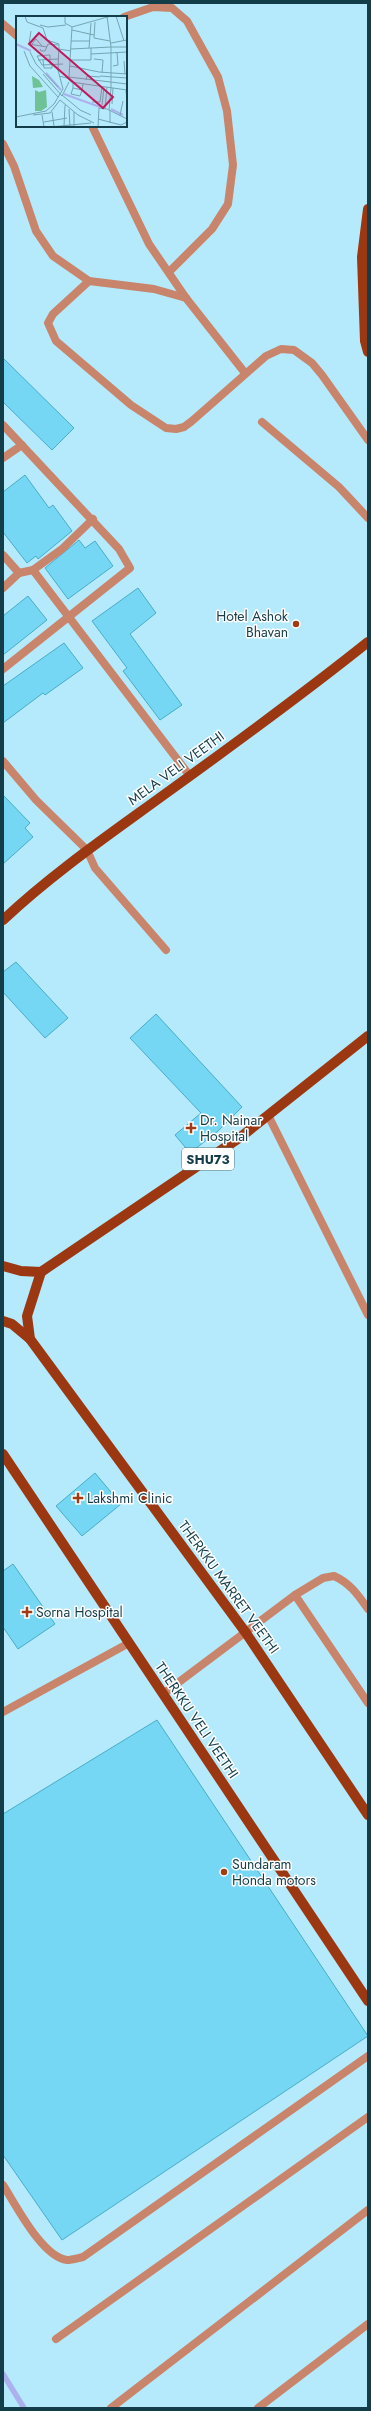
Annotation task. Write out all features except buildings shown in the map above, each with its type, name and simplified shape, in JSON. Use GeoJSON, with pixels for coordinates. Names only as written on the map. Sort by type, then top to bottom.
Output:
{"type":"FeatureCollection","features":[{"type":"Feature","properties":{"kind":"main road"},"geometry":{"type":"LineString","coordinates":[[368,209],[362,257],[368,352]]}},
{"type":"Feature","properties":{"kind":"main road","name":"MELA VELI VEETHI"},"geometry":{"type":"LineString","coordinates":[[3,920],[87,850],[190,776],[368,642]]}},
{"type":"Feature","properties":{"kind":"main road","name":"SHU73"},"geometry":{"type":"LineString","coordinates":[[41,1272],[242,1136],[368,1036]]}},
{"type":"Feature","properties":{"kind":"main road"},"geometry":{"type":"LineString","coordinates":[[3,1266],[21,1271],[41,1272]]}},
{"type":"Feature","properties":{"kind":"main road","name":"THERKKU MARRET VEETHI"},"geometry":{"type":"LineString","coordinates":[[41,1272],[27,1316],[30,1339],[246,1632],[368,1815]]}},
{"type":"Feature","properties":{"kind":"main road"},"geometry":{"type":"LineString","coordinates":[[3,1321],[12,1324],[30,1339]]}},
{"type":"Feature","properties":{"kind":"main road","name":"THERKKU VELI VEETHI"},"geometry":{"type":"LineString","coordinates":[[3,1454],[368,2001]]}},
{"type":"Feature","properties":{"kind":"street"},"geometry":{"type":"LineString","coordinates":[[127,16],[153,7],[172,8],[187,21],[218,77],[227,111],[233,165],[228,204],[212,229],[169,272]]}},
{"type":"Feature","properties":{"kind":"street"},"geometry":{"type":"LineString","coordinates":[[3,24],[16,35]]}},
{"type":"Feature","properties":{"kind":"street"},"geometry":{"type":"LineString","coordinates":[[92,127],[149,244],[186,298],[245,372]]}},
{"type":"Feature","properties":{"kind":"street"},"geometry":{"type":"LineString","coordinates":[[3,144],[14,166],[36,231],[53,256],[89,281],[154,290],[186,298]]}},
{"type":"Feature","properties":{"kind":"street"},"geometry":{"type":"LineString","coordinates":[[89,281],[53,314],[48,323],[51,334],[56,341],[131,405],[166,428],[184,427],[245,372],[266,356],[281,349],[294,350],[312,363],[368,440]]}},
{"type":"Feature","properties":{"kind":"street"},"geometry":{"type":"LineString","coordinates":[[262,422],[339,487],[368,518]]}},
{"type":"Feature","properties":{"kind":"street"},"geometry":{"type":"LineString","coordinates":[[3,425],[119,548],[130,568],[3,669]]}},
{"type":"Feature","properties":{"kind":"street"},"geometry":{"type":"LineString","coordinates":[[3,458],[22,445]]}},
{"type":"Feature","properties":{"kind":"street"},"geometry":{"type":"LineString","coordinates":[[3,588],[19,573],[33,570],[62,549],[92,519]]}},
{"type":"Feature","properties":{"kind":"street"},"geometry":{"type":"LineString","coordinates":[[3,555],[19,573]]}},
{"type":"Feature","properties":{"kind":"street"},"geometry":{"type":"LineString","coordinates":[[33,570],[190,776]]}},
{"type":"Feature","properties":{"kind":"street"},"geometry":{"type":"LineString","coordinates":[[3,761],[36,800],[87,850],[96,868],[166,950]]}},
{"type":"Feature","properties":{"kind":"street"},"geometry":{"type":"LineString","coordinates":[[268,1115],[368,1315]]}},
{"type":"Feature","properties":{"kind":"street"},"geometry":{"type":"LineString","coordinates":[[163,1694],[295,1595],[323,1578],[334,1576],[355,1590],[368,1609]]}},
{"type":"Feature","properties":{"kind":"street"},"geometry":{"type":"LineString","coordinates":[[295,1595],[368,1703]]}},
{"type":"Feature","properties":{"kind":"street"},"geometry":{"type":"LineString","coordinates":[[3,1712],[130,1644]]}},
{"type":"Feature","properties":{"kind":"street"},"geometry":{"type":"LineString","coordinates":[[3,2185],[42,2244],[52,2254],[68,2260],[83,2257],[368,2056]]}},
{"type":"Feature","properties":{"kind":"street"},"geometry":{"type":"LineString","coordinates":[[56,2339],[368,2118]]}},
{"type":"Feature","properties":{"kind":"street"},"geometry":{"type":"LineString","coordinates":[[111,2408],[368,2210]]}},
{"type":"Feature","properties":{"kind":"street"},"geometry":{"type":"LineString","coordinates":[[258,2408],[368,2324]]}},
{"type":"Feature","properties":{"kind":"waterway"},"geometry":{"type":"LineString","coordinates":[[3,2374],[24,2408]]}},
{"type":"Feature","properties":{"kind":"place","name":"Hotel Ashok Bhavan"},"geometry":{"type":"Point","coordinates":[296,624]}},
{"type":"Feature","properties":{"kind":"place","name":"Dr. Nainar Hospital"},"geometry":{"type":"Point","coordinates":[191,1128]}},
{"type":"Feature","properties":{"kind":"place","name":"Lakshmi Clinic"},"geometry":{"type":"Point","coordinates":[78,1498]}},
{"type":"Feature","properties":{"kind":"place","name":"Sorna Hospital"},"geometry":{"type":"Point","coordinates":[27,1612]}},
{"type":"Feature","properties":{"kind":"place","name":"Sundaram Honda motors"},"geometry":{"type":"Point","coordinates":[224,1872]}}]}
